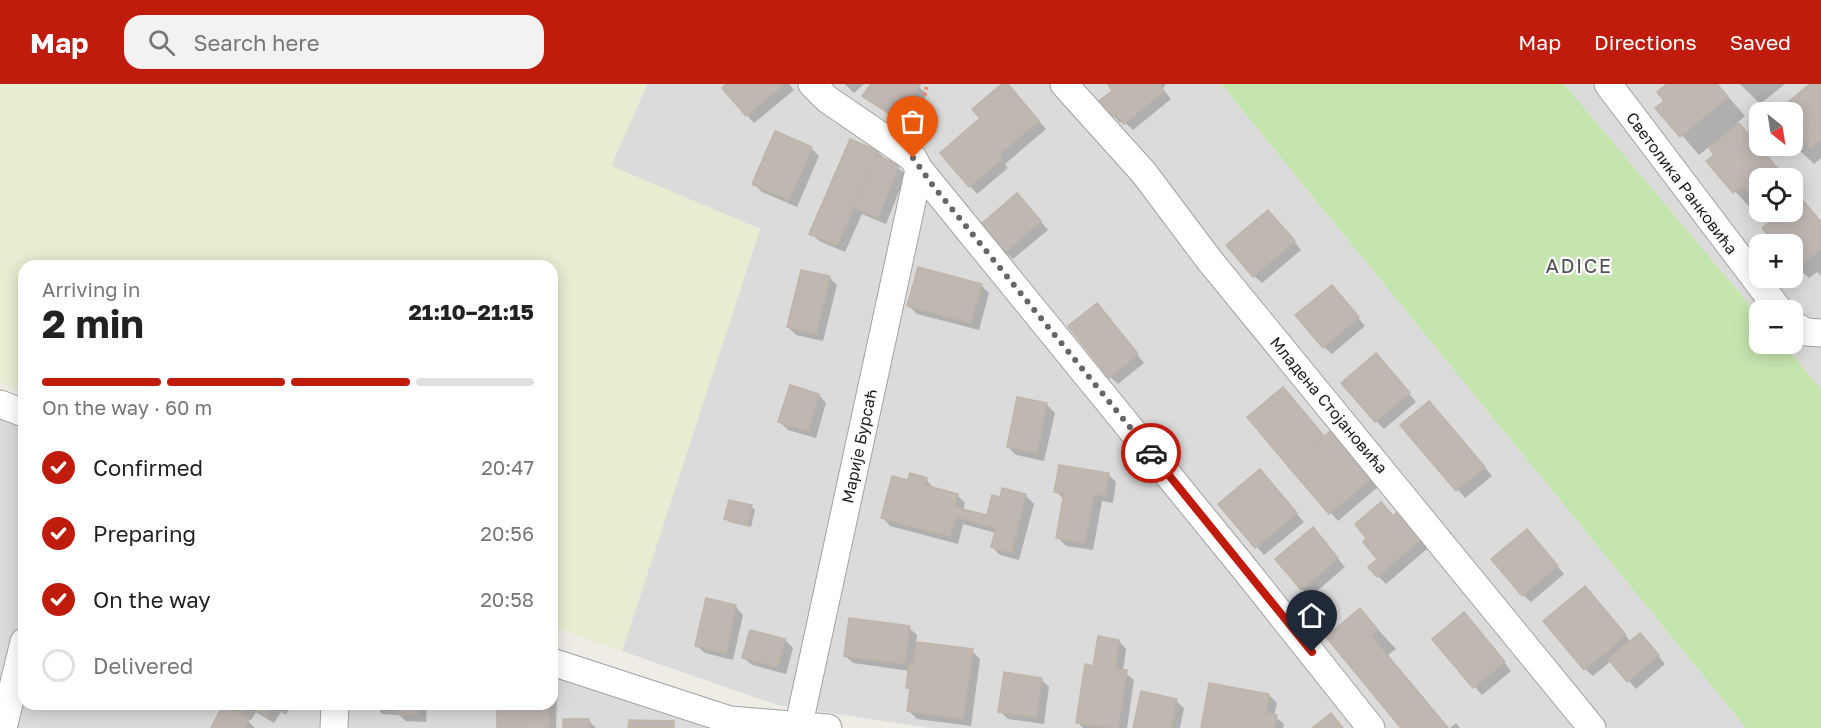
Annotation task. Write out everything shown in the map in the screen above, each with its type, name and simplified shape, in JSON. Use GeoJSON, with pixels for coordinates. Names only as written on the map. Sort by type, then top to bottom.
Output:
{"type":"FeatureCollection","features":[{"type":"Feature","properties":{"kind":"street"},"geometry":{"type":"LineString","coordinates":[[812,84],[827,99],[916,164],[1256,581],[1371,728]]}},
{"type":"Feature","properties":{"kind":"street","name":"Младена Стојановића"},"geometry":{"type":"LineString","coordinates":[[1064,84],[1144,173],[1210,261],[1593,728]]}},
{"type":"Feature","properties":{"kind":"street","name":"Светолика Ранковића"},"geometry":{"type":"LineString","coordinates":[[1614,86],[1772,300]]}},
{"type":"Feature","properties":{"kind":"street","name":"Марије Бурсаћ"},"geometry":{"type":"LineString","coordinates":[[798,724],[916,164]]}},
{"type":"Feature","properties":{"kind":"street"},"geometry":{"type":"LineString","coordinates":[[1803,330],[1821,333]]}},
{"type":"Feature","properties":{"kind":"street"},"geometry":{"type":"LineString","coordinates":[[0,404],[18,411]]}},
{"type":"Feature","properties":{"kind":"street"},"geometry":{"type":"LineString","coordinates":[[558,664],[730,724],[798,724],[828,728]]}},
{"type":"Feature","properties":{"kind":"street"},"geometry":{"type":"LineString","coordinates":[[3,728],[18,667]]}},
{"type":"Feature","properties":{"kind":"street"},"geometry":{"type":"LineString","coordinates":[[334,728],[335,710]]}},
{"type":"Feature","properties":{"kind":"path"},"geometry":{"type":"LineString","coordinates":[[916,164],[927,84]]}},
{"type":"Feature","properties":{"kind":"shaded area"},"geometry":{"type":"Polygon","coordinates":[[[647,84],[1221,84],[1746,728],[930,728],[777,705],[622,651],[760,229],[611,166],[647,84]]]}},
{"type":"Feature","properties":{"kind":"shaded area"},"geometry":{"type":"Polygon","coordinates":[[[1564,84],[1821,84],[1821,389],[1791,354],[1803,354],[1803,300],[1749,300],[1749,304],[1564,84]]]}},
{"type":"Feature","properties":{"kind":"shaded area"},"geometry":{"type":"Polygon","coordinates":[[[0,406],[18,416],[18,710],[558,710],[558,677],[714,728],[0,728],[0,406]]]}},
{"type":"Feature","properties":{"kind":"green space"},"geometry":{"type":"Polygon","coordinates":[[[0,84],[647,84],[611,166],[760,229],[622,651],[558,628],[558,260],[18,260],[18,389],[0,382],[0,84]]]}},
{"type":"Feature","properties":{"kind":"green space"},"geometry":{"type":"Polygon","coordinates":[[[1221,84],[1564,84],[1749,304],[1749,354],[1791,354],[1821,389],[1821,728],[1746,728],[1221,84]]]}},
{"type":"Feature","properties":{"kind":"building"},"geometry":{"type":"Polygon","coordinates":[[[726,84],[784,84],[746,116],[722,88],[726,84]]]}},
{"type":"Feature","properties":{"kind":"building"},"geometry":{"type":"Polygon","coordinates":[[[871,84],[920,85],[897,119],[862,96],[871,84]]]}},
{"type":"Feature","properties":{"kind":"building"},"geometry":{"type":"Polygon","coordinates":[[[1002,84],[1008,84],[1039,121],[998,155],[1002,159],[969,187],[940,153],[980,118],[972,109],[1002,84]]]}},
{"type":"Feature","properties":{"kind":"building"},"geometry":{"type":"Polygon","coordinates":[[[1108,84],[1159,84],[1164,91],[1124,124],[1115,113],[1111,117],[1099,101],[1112,91],[1108,84]]]}},
{"type":"Feature","properties":{"kind":"building"},"geometry":{"type":"Polygon","coordinates":[[[1667,84],[1717,84],[1728,97],[1680,137],[1655,108],[1664,101],[1657,92],[1667,84]]]}},
{"type":"Feature","properties":{"kind":"building"},"geometry":{"type":"Polygon","coordinates":[[[1810,84],[1821,84],[1821,139],[1810,148],[1803,139],[1803,102],[1788,102],[1810,84]]]}},
{"type":"Feature","properties":{"kind":"building"},"geometry":{"type":"Polygon","coordinates":[[[1739,123],[1749,135],[1749,156],[1767,156],[1777,168],[1749,168],[1749,195],[1742,186],[1733,193],[1706,161],[1714,155],[1709,148],[1739,123]]]}},
{"type":"Feature","properties":{"kind":"building"},"geometry":{"type":"Polygon","coordinates":[[[775,131],[812,147],[789,200],[752,184],[775,131]]]}},
{"type":"Feature","properties":{"kind":"building"},"geometry":{"type":"Polygon","coordinates":[[[850,139],[878,151],[837,245],[809,234],[850,139]]]}},
{"type":"Feature","properties":{"kind":"building"},"geometry":{"type":"Polygon","coordinates":[[[876,155],[899,165],[878,218],[854,207],[876,155]]]}},
{"type":"Feature","properties":{"kind":"building"},"geometry":{"type":"Polygon","coordinates":[[[1017,193],[1041,221],[1004,253],[980,225],[1017,193]]]}},
{"type":"Feature","properties":{"kind":"building"},"geometry":{"type":"Polygon","coordinates":[[[1803,201],[1821,222],[1821,249],[1805,262],[1803,259],[1803,234],[1767,234],[1762,228],[1770,222],[1803,222],[1803,201]]]}},
{"type":"Feature","properties":{"kind":"building"},"geometry":{"type":"Polygon","coordinates":[[[1268,210],[1295,241],[1253,277],[1226,245],[1268,210]]]}},
{"type":"Feature","properties":{"kind":"building"},"geometry":{"type":"Polygon","coordinates":[[[918,267],[982,284],[971,323],[907,306],[918,267]]]}},
{"type":"Feature","properties":{"kind":"building"},"geometry":{"type":"Polygon","coordinates":[[[801,270],[830,276],[816,334],[787,327],[801,270]]]}},
{"type":"Feature","properties":{"kind":"building"},"geometry":{"type":"Polygon","coordinates":[[[1332,285],[1359,317],[1323,348],[1295,315],[1332,285]]]}},
{"type":"Feature","properties":{"kind":"building"},"geometry":{"type":"Polygon","coordinates":[[[1097,303],[1138,354],[1109,378],[1068,326],[1097,303]]]}},
{"type":"Feature","properties":{"kind":"building"},"geometry":{"type":"Polygon","coordinates":[[[1376,353],[1410,393],[1375,422],[1341,383],[1376,353]]]}},
{"type":"Feature","properties":{"kind":"building"},"geometry":{"type":"Polygon","coordinates":[[[790,385],[819,394],[808,431],[778,422],[790,385]]]}},
{"type":"Feature","properties":{"kind":"building"},"geometry":{"type":"Polygon","coordinates":[[[1283,387],[1324,436],[1288,466],[1247,417],[1283,387]]]}},
{"type":"Feature","properties":{"kind":"building"},"geometry":{"type":"Polygon","coordinates":[[[1017,397],[1047,403],[1037,453],[1007,447],[1017,397]]]}},
{"type":"Feature","properties":{"kind":"building"},"geometry":{"type":"Polygon","coordinates":[[[1429,401],[1485,467],[1456,491],[1400,425],[1429,401]]]}},
{"type":"Feature","properties":{"kind":"building"},"geometry":{"type":"Polygon","coordinates":[[[1333,429],[1373,477],[1329,514],[1288,466],[1333,429]]]}},
{"type":"Feature","properties":{"kind":"building"},"geometry":{"type":"Polygon","coordinates":[[[1059,465],[1109,473],[1105,496],[1094,494],[1085,543],[1056,538],[1064,493],[1054,492],[1059,465]]]}},
{"type":"Feature","properties":{"kind":"building"},"geometry":{"type":"Polygon","coordinates":[[[1260,469],[1297,513],[1255,548],[1218,504],[1260,469]]]}},
{"type":"Feature","properties":{"kind":"building"},"geometry":{"type":"Polygon","coordinates":[[[910,473],[927,478],[925,485],[958,494],[954,507],[987,515],[992,495],[1000,497],[1002,488],[1026,494],[1011,553],[991,547],[996,528],[956,517],[950,537],[881,518],[892,476],[908,480],[910,473]]]}},
{"type":"Feature","properties":{"kind":"building"},"geometry":{"type":"Polygon","coordinates":[[[729,500],[752,505],[747,525],[724,519],[729,500]]]}},
{"type":"Feature","properties":{"kind":"building"},"geometry":{"type":"Polygon","coordinates":[[[1381,502],[1393,516],[1396,513],[1402,520],[1410,514],[1427,534],[1377,577],[1368,567],[1377,559],[1363,542],[1366,538],[1355,524],[1381,502]]]}},
{"type":"Feature","properties":{"kind":"building"},"geometry":{"type":"Polygon","coordinates":[[[1313,527],[1338,558],[1301,590],[1275,559],[1313,527]]]}},
{"type":"Feature","properties":{"kind":"building"},"geometry":{"type":"Polygon","coordinates":[[[1527,529],[1558,566],[1522,596],[1491,559],[1527,529]]]}},
{"type":"Feature","properties":{"kind":"building"},"geometry":{"type":"Polygon","coordinates":[[[1585,586],[1626,635],[1584,670],[1543,621],[1585,586]]]}},
{"type":"Feature","properties":{"kind":"building"},"geometry":{"type":"Polygon","coordinates":[[[706,598],[736,605],[726,653],[695,646],[706,598]]]}},
{"type":"Feature","properties":{"kind":"building"},"geometry":{"type":"Polygon","coordinates":[[[1360,608],[1378,630],[1371,636],[1448,728],[1401,728],[1326,637],[1360,608]]]}},
{"type":"Feature","properties":{"kind":"building"},"geometry":{"type":"Polygon","coordinates":[[[1464,612],[1505,662],[1473,688],[1432,639],[1464,612]]]}},
{"type":"Feature","properties":{"kind":"building"},"geometry":{"type":"Polygon","coordinates":[[[849,618],[910,626],[905,664],[844,656],[849,618]]]}},
{"type":"Feature","properties":{"kind":"building"},"geometry":{"type":"Polygon","coordinates":[[[750,630],[785,639],[778,667],[742,658],[750,630]]]}},
{"type":"Feature","properties":{"kind":"building"},"geometry":{"type":"Polygon","coordinates":[[[1640,633],[1659,655],[1627,682],[1608,659],[1640,633]]]}},
{"type":"Feature","properties":{"kind":"building"},"geometry":{"type":"Polygon","coordinates":[[[1098,636],[1119,640],[1115,669],[1127,670],[1118,728],[1076,723],[1085,664],[1093,666],[1098,636]]]}},
{"type":"Feature","properties":{"kind":"building"},"geometry":{"type":"Polygon","coordinates":[[[917,642],[973,649],[963,719],[907,711],[910,688],[906,688],[909,663],[913,664],[917,642]]]}},
{"type":"Feature","properties":{"kind":"building"},"geometry":{"type":"Polygon","coordinates":[[[1004,672],[1042,678],[1036,717],[998,712],[1004,672]]]}},
{"type":"Feature","properties":{"kind":"building"},"geometry":{"type":"Polygon","coordinates":[[[1209,683],[1269,694],[1266,713],[1277,715],[1274,728],[1201,728],[1209,683]]]}},
{"type":"Feature","properties":{"kind":"building"},"geometry":{"type":"Polygon","coordinates":[[[1141,691],[1177,699],[1171,728],[1133,728],[1141,691]]]}},
{"type":"Feature","properties":{"kind":"building"},"geometry":{"type":"Polygon","coordinates":[[[220,710],[232,710],[249,719],[244,728],[211,728],[220,710]]]}},
{"type":"Feature","properties":{"kind":"building"},"geometry":{"type":"Polygon","coordinates":[[[256,710],[269,710],[266,716],[256,710]]]}},
{"type":"Feature","properties":{"kind":"building"},"geometry":{"type":"Polygon","coordinates":[[[397,710],[418,710],[418,715],[397,714],[397,710]]]}},
{"type":"Feature","properties":{"kind":"building"},"geometry":{"type":"Polygon","coordinates":[[[497,710],[549,710],[549,728],[497,728],[497,710]]]}},
{"type":"Feature","properties":{"kind":"building"},"geometry":{"type":"Polygon","coordinates":[[[1331,713],[1343,728],[1312,728],[1331,713]]]}},
{"type":"Feature","properties":{"kind":"building"},"geometry":{"type":"Polygon","coordinates":[[[563,719],[589,719],[589,728],[563,728],[563,719]]]}},
{"type":"Feature","properties":{"kind":"building"},"geometry":{"type":"Polygon","coordinates":[[[629,720],[674,721],[674,728],[628,728],[629,720]]]}},
{"type":"Feature","properties":{"kind":"way so far"},"geometry":{"type":"LineString","coordinates":[[913,158],[919,169],[1151,453]]}},
{"type":"Feature","properties":{"kind":"district","name":"ADICE"},"geometry":{"type":"Point","coordinates":[1579,266]}},
{"type":"Feature","properties":{"kind":"route"},"geometry":{"type":"LineString","coordinates":[[1151,453],[1312,652]]}}]}
